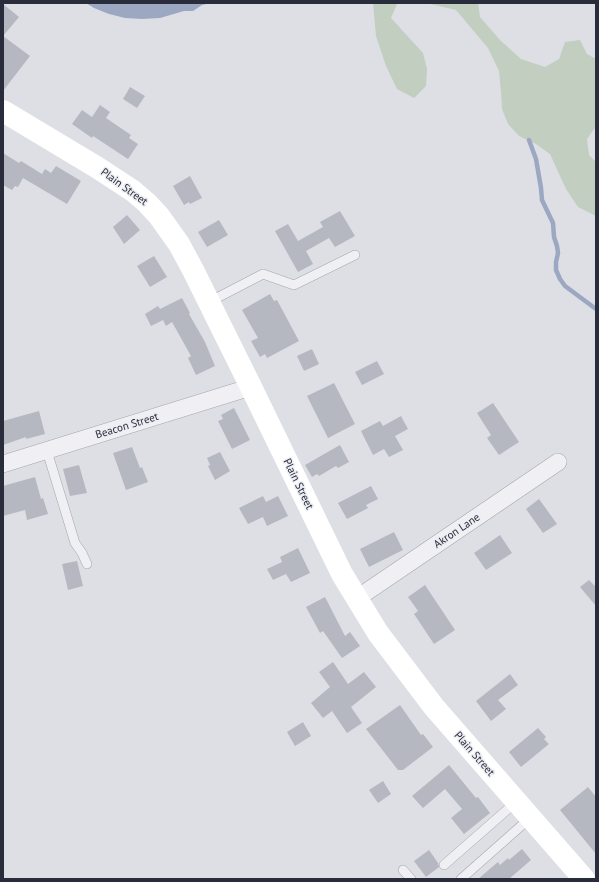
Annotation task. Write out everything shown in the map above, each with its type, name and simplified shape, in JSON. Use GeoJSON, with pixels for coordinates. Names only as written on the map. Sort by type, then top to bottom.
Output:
{"type":"FeatureCollection","features":[{"type":"Feature","properties":{"kind":"main road","name":"Plain Street"},"geometry":{"type":"LineString","coordinates":[[3,111],[98,168],[133,191],[159,216],[179,244],[193,270],[342,574],[356,599],[378,633],[434,707],[584,879]]}},
{"type":"Feature","properties":{"kind":"street","name":"Beacon Street"},"geometry":{"type":"LineString","coordinates":[[3,464],[251,387]]}},
{"type":"Feature","properties":{"kind":"street","name":"Akron Lane"},"geometry":{"type":"LineString","coordinates":[[356,599],[558,462]]}},
{"type":"Feature","properties":{"kind":"lane"},"geometry":{"type":"LineString","coordinates":[[209,302],[263,274],[294,285],[355,255]]}},
{"type":"Feature","properties":{"kind":"lane"},"geometry":{"type":"LineString","coordinates":[[47,451],[75,543],[87,564]]}},
{"type":"Feature","properties":{"kind":"lane"},"geometry":{"type":"LineString","coordinates":[[444,865],[523,810]]}},
{"type":"Feature","properties":{"kind":"lane"},"geometry":{"type":"LineString","coordinates":[[461,879],[523,810]]}},
{"type":"Feature","properties":{"kind":"lane"},"geometry":{"type":"LineString","coordinates":[[403,870],[411,879]]}},
{"type":"Feature","properties":{"kind":"green space"},"geometry":{"type":"Polygon","coordinates":[[[373,3],[399,3],[397,4],[391,18],[423,53],[427,69],[426,86],[414,98],[397,89],[386,66],[376,36],[373,3]]]}},
{"type":"Feature","properties":{"kind":"green space"},"geometry":{"type":"Polygon","coordinates":[[[426,3],[478,3],[480,17],[500,40],[521,59],[545,67],[559,59],[565,42],[580,40],[587,54],[596,59],[596,128],[587,139],[589,155],[596,162],[596,216],[578,207],[566,189],[550,154],[536,144],[519,136],[508,124],[502,109],[499,71],[488,48],[456,10],[426,3]]]}},
{"type":"Feature","properties":{"kind":"water"},"geometry":{"type":"Polygon","coordinates":[[[86,3],[211,3],[202,5],[193,11],[184,11],[160,18],[142,19],[125,18],[109,14],[86,3]]]}},
{"type":"Feature","properties":{"kind":"building"},"geometry":{"type":"Polygon","coordinates":[[[3,4],[19,17],[3,36],[3,4]]]}},
{"type":"Feature","properties":{"kind":"building"},"geometry":{"type":"Polygon","coordinates":[[[3,36],[30,56],[3,91],[3,36]]]}},
{"type":"Feature","properties":{"kind":"building"},"geometry":{"type":"Polygon","coordinates":[[[130,87],[145,96],[137,108],[123,99],[130,87]]]}},
{"type":"Feature","properties":{"kind":"building"},"geometry":{"type":"Polygon","coordinates":[[[100,105],[110,112],[106,118],[131,135],[129,138],[138,144],[128,159],[93,136],[92,138],[72,124],[82,110],[92,117],[100,105]]]}},
{"type":"Feature","properties":{"kind":"building"},"geometry":{"type":"Polygon","coordinates":[[[3,153],[19,163],[21,161],[42,174],[45,169],[51,173],[56,166],[81,181],[67,204],[23,178],[18,187],[15,186],[12,190],[3,185],[3,153]]]}},
{"type":"Feature","properties":{"kind":"building"},"geometry":{"type":"Polygon","coordinates":[[[190,176],[202,198],[190,204],[189,202],[184,205],[173,186],[190,176]]]}},
{"type":"Feature","properties":{"kind":"building"},"geometry":{"type":"Polygon","coordinates":[[[340,211],[355,236],[335,247],[329,238],[306,251],[313,264],[298,272],[275,231],[288,224],[298,241],[323,227],[320,222],[340,211]]]}},
{"type":"Feature","properties":{"kind":"building"},"geometry":{"type":"Polygon","coordinates":[[[127,215],[140,230],[124,244],[113,227],[127,215]]]}},
{"type":"Feature","properties":{"kind":"building"},"geometry":{"type":"Polygon","coordinates":[[[219,220],[228,235],[207,247],[198,232],[219,220]]]}},
{"type":"Feature","properties":{"kind":"building"},"geometry":{"type":"Polygon","coordinates":[[[154,256],[167,277],[150,287],[137,266],[154,256]]]}},
{"type":"Feature","properties":{"kind":"building"},"geometry":{"type":"Polygon","coordinates":[[[270,294],[274,301],[277,300],[299,341],[267,358],[265,354],[260,357],[251,341],[258,338],[242,310],[270,294]]]}},
{"type":"Feature","properties":{"kind":"building"},"geometry":{"type":"Polygon","coordinates":[[[182,298],[190,313],[189,314],[205,342],[215,366],[196,375],[188,358],[191,356],[172,322],[166,326],[163,320],[151,326],[145,314],[158,306],[160,309],[182,298]]]}},
{"type":"Feature","properties":{"kind":"building"},"geometry":{"type":"Polygon","coordinates":[[[312,349],[319,364],[304,371],[297,356],[312,349]]]}},
{"type":"Feature","properties":{"kind":"building"},"geometry":{"type":"Polygon","coordinates":[[[377,361],[384,374],[362,385],[355,372],[377,361]]]}},
{"type":"Feature","properties":{"kind":"building"},"geometry":{"type":"Polygon","coordinates":[[[334,383],[355,424],[328,438],[307,396],[334,383]]]}},
{"type":"Feature","properties":{"kind":"building"},"geometry":{"type":"Polygon","coordinates":[[[493,403],[519,442],[499,455],[487,438],[491,435],[477,413],[493,403]]]}},
{"type":"Feature","properties":{"kind":"building"},"geometry":{"type":"Polygon","coordinates":[[[234,408],[250,440],[232,449],[218,421],[223,419],[221,415],[234,408]]]}},
{"type":"Feature","properties":{"kind":"building"},"geometry":{"type":"Polygon","coordinates":[[[39,411],[45,434],[26,439],[26,437],[3,445],[3,421],[39,411]]]}},
{"type":"Feature","properties":{"kind":"building"},"geometry":{"type":"Polygon","coordinates":[[[401,416],[408,429],[395,436],[403,450],[389,457],[384,449],[373,455],[361,431],[380,421],[383,426],[401,416]]]}},
{"type":"Feature","properties":{"kind":"building"},"geometry":{"type":"Polygon","coordinates":[[[340,445],[349,462],[338,468],[336,466],[319,476],[317,474],[312,477],[305,465],[340,445]]]}},
{"type":"Feature","properties":{"kind":"building"},"geometry":{"type":"Polygon","coordinates":[[[132,447],[140,468],[142,467],[148,482],[126,490],[113,453],[132,447]]]}},
{"type":"Feature","properties":{"kind":"building"},"geometry":{"type":"Polygon","coordinates":[[[220,452],[230,471],[215,480],[208,466],[210,465],[207,458],[220,452]]]}},
{"type":"Feature","properties":{"kind":"building"},"geometry":{"type":"Polygon","coordinates":[[[79,465],[87,493],[70,496],[63,469],[79,465]]]}},
{"type":"Feature","properties":{"kind":"building"},"geometry":{"type":"Polygon","coordinates":[[[35,477],[41,499],[43,498],[48,514],[27,520],[25,510],[3,516],[3,486],[35,477]]]}},
{"type":"Feature","properties":{"kind":"building"},"geometry":{"type":"Polygon","coordinates":[[[371,486],[378,499],[366,505],[368,508],[347,519],[338,503],[371,486]]]}},
{"type":"Feature","properties":{"kind":"building"},"geometry":{"type":"Polygon","coordinates":[[[263,496],[266,502],[278,496],[288,516],[267,526],[263,517],[248,524],[239,508],[263,496]]]}},
{"type":"Feature","properties":{"kind":"building"},"geometry":{"type":"Polygon","coordinates":[[[539,499],[557,524],[543,533],[526,509],[539,499]]]}},
{"type":"Feature","properties":{"kind":"building"},"geometry":{"type":"Polygon","coordinates":[[[394,532],[403,550],[369,567],[360,549],[394,532]]]}},
{"type":"Feature","properties":{"kind":"building"},"geometry":{"type":"Polygon","coordinates":[[[500,535],[512,553],[486,570],[474,553],[500,535]]]}},
{"type":"Feature","properties":{"kind":"building"},"geometry":{"type":"Polygon","coordinates":[[[298,548],[310,573],[291,582],[286,574],[273,580],[267,569],[282,562],[280,557],[298,548]]]}},
{"type":"Feature","properties":{"kind":"building"},"geometry":{"type":"Polygon","coordinates":[[[77,561],[83,586],[68,590],[62,564],[77,561]]]}},
{"type":"Feature","properties":{"kind":"building"},"geometry":{"type":"Polygon","coordinates":[[[589,580],[596,587],[596,606],[580,587],[589,580]]]}},
{"type":"Feature","properties":{"kind":"building"},"geometry":{"type":"Polygon","coordinates":[[[425,585],[455,630],[434,644],[414,614],[418,611],[408,597],[425,585]]]}},
{"type":"Feature","properties":{"kind":"building"},"geometry":{"type":"Polygon","coordinates":[[[325,597],[345,636],[350,632],[360,646],[342,658],[323,631],[320,633],[306,607],[325,597]]]}},
{"type":"Feature","properties":{"kind":"building"},"geometry":{"type":"Polygon","coordinates":[[[333,662],[348,684],[364,672],[376,687],[351,707],[362,723],[347,733],[332,711],[323,718],[311,703],[330,687],[319,672],[333,662]]]}},
{"type":"Feature","properties":{"kind":"building"},"geometry":{"type":"Polygon","coordinates":[[[510,674],[518,685],[498,700],[506,709],[491,721],[476,701],[510,674]]]}},
{"type":"Feature","properties":{"kind":"building"},"geometry":{"type":"Polygon","coordinates":[[[400,705],[421,735],[423,734],[433,747],[403,770],[398,770],[366,729],[400,705]]]}},
{"type":"Feature","properties":{"kind":"building"},"geometry":{"type":"Polygon","coordinates":[[[303,722],[311,736],[295,746],[287,732],[303,722]]]}},
{"type":"Feature","properties":{"kind":"building"},"geometry":{"type":"Polygon","coordinates":[[[538,728],[546,737],[544,739],[549,744],[521,767],[509,752],[538,728]]]}},
{"type":"Feature","properties":{"kind":"building"},"geometry":{"type":"Polygon","coordinates":[[[449,765],[476,798],[478,797],[490,813],[464,834],[451,818],[462,809],[445,789],[423,808],[412,796],[449,765]]]}},
{"type":"Feature","properties":{"kind":"building"},"geometry":{"type":"Polygon","coordinates":[[[383,781],[391,794],[378,803],[369,790],[383,781]]]}},
{"type":"Feature","properties":{"kind":"building"},"geometry":{"type":"Polygon","coordinates":[[[588,787],[596,797],[596,854],[560,810],[588,787]]]}},
{"type":"Feature","properties":{"kind":"building"},"geometry":{"type":"Polygon","coordinates":[[[522,849],[531,860],[509,879],[478,879],[498,862],[500,865],[508,858],[509,860],[522,849]]]}},
{"type":"Feature","properties":{"kind":"building"},"geometry":{"type":"Polygon","coordinates":[[[429,850],[439,867],[426,877],[414,861],[429,850]]]}},
{"type":"Feature","properties":{"kind":"waterway"},"geometry":{"type":"LineString","coordinates":[[529,140],[536,159],[542,200],[553,223],[554,237],[558,253],[556,270],[565,286],[596,309]]}}]}
